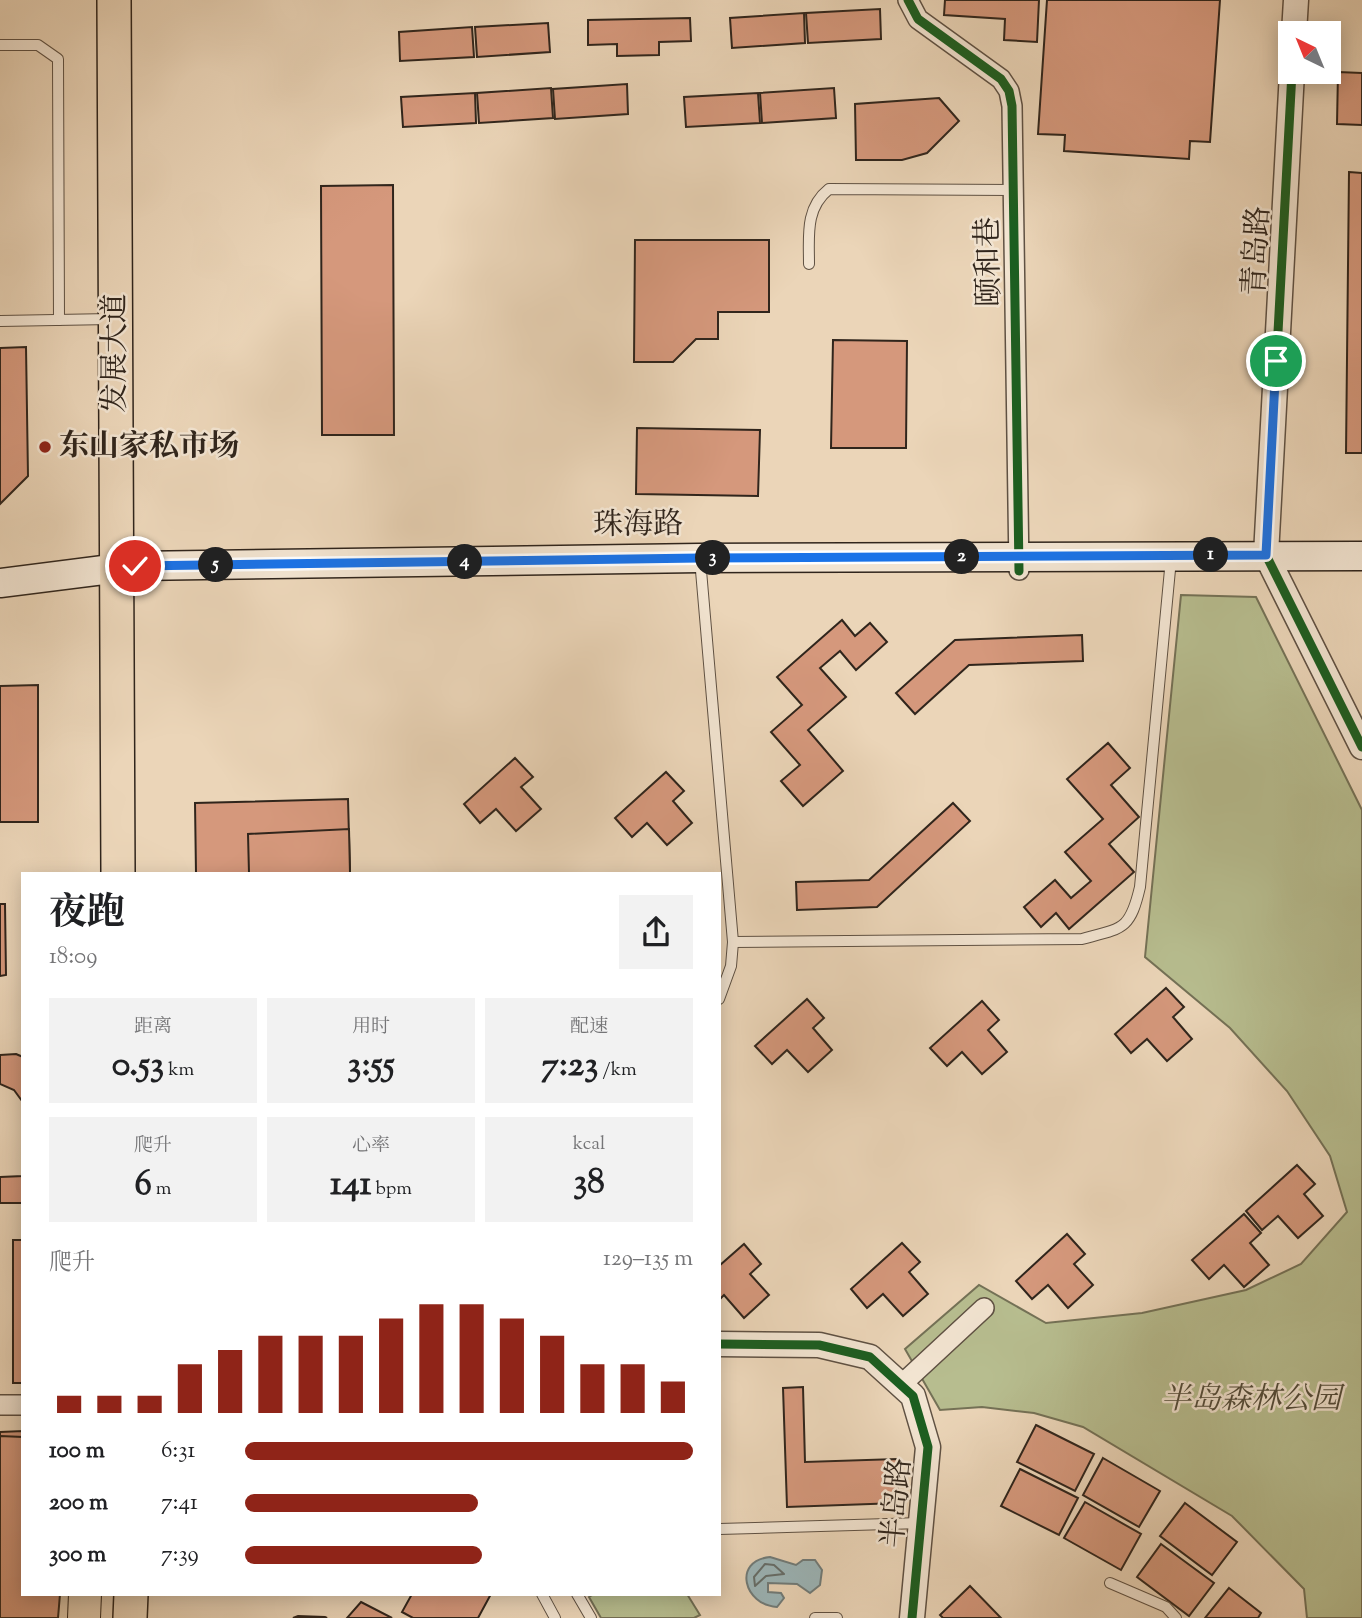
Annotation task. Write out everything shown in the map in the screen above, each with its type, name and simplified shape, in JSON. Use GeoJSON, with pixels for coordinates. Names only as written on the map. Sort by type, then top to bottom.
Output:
{"type":"FeatureCollection","features":[{"type":"Feature","properties":{"kind":"highway","name":"发展大道"},"geometry":{"type":"LineString","coordinates":[[114,0],[116,319],[137,872]]}},
{"type":"Feature","properties":{"kind":"highway","name":"发展大道"},"geometry":{"type":"LineString","coordinates":[[118,872],[126,572],[134,0]]}},
{"type":"Feature","properties":{"kind":"highway"},"geometry":{"type":"LineString","coordinates":[[110,1618],[111,1596]]}},
{"type":"Feature","properties":{"kind":"highway"},"geometry":{"type":"LineString","coordinates":[[130,1618],[133,1596]]}},
{"type":"Feature","properties":{"kind":"main road","name":"珠海路"},"geometry":{"type":"LineString","coordinates":[[0,583],[126,572],[700,564],[1270,563],[1362,556]]}},
{"type":"Feature","properties":{"kind":"main road","name":"珠海路"},"geometry":{"type":"LineString","coordinates":[[1270,563],[1362,573]]}},
{"type":"Feature","properties":{"kind":"main road","name":"珠海路"},"geometry":{"type":"LineString","coordinates":[[0,592],[126,572]]}},
{"type":"Feature","properties":{"kind":"main road"},"geometry":{"type":"LineString","coordinates":[[84,1618],[85,1596]]}},
{"type":"Feature","properties":{"kind":"main road"},"geometry":{"type":"LineString","coordinates":[[134,1596],[139,1618]]}},
{"type":"Feature","properties":{"kind":"street","name":"颐和巷"},"geometry":{"type":"LineString","coordinates":[[908,0],[918,19],[1001,79],[1009,91],[1012,106],[1018,564]]}},
{"type":"Feature","properties":{"kind":"street"},"geometry":{"type":"LineString","coordinates":[[1295,21],[1296,0]]}},
{"type":"Feature","properties":{"kind":"street","name":"青岛路"},"geometry":{"type":"LineString","coordinates":[[1291,84],[1270,563],[1362,747]]}},
{"type":"Feature","properties":{"kind":"street"},"geometry":{"type":"LineString","coordinates":[[901,1385],[984,1308]]}},
{"type":"Feature","properties":{"kind":"street","name":"半岛路"},"geometry":{"type":"LineString","coordinates":[[721,1344],[819,1345],[870,1357],[913,1395],[928,1447],[912,1618]]}},
{"type":"Feature","properties":{"kind":"street"},"geometry":{"type":"LineString","coordinates":[[0,1405],[21,1405]]}},
{"type":"Feature","properties":{"kind":"lane"},"geometry":{"type":"LineString","coordinates":[[0,46],[38,45],[50,50],[58,59],[59,320]]}},
{"type":"Feature","properties":{"kind":"lane"},"geometry":{"type":"LineString","coordinates":[[809,264],[810,219],[817,199],[830,190],[1013,190]]}},
{"type":"Feature","properties":{"kind":"lane"},"geometry":{"type":"LineString","coordinates":[[0,321],[116,319]]}},
{"type":"Feature","properties":{"kind":"lane"},"geometry":{"type":"LineString","coordinates":[[733,942],[1082,939],[1118,929],[1133,915],[1140,887],[1171,563]]}},
{"type":"Feature","properties":{"kind":"lane"},"geometry":{"type":"LineString","coordinates":[[700,564],[733,942],[731,966],[721,994]]}},
{"type":"Feature","properties":{"kind":"lane"},"geometry":{"type":"LineString","coordinates":[[721,1529],[921,1523]]}},
{"type":"Feature","properties":{"kind":"lane"},"geometry":{"type":"LineString","coordinates":[[1110,1583],[1166,1607],[1176,1618]]}},
{"type":"Feature","properties":{"kind":"lane"},"geometry":{"type":"LineString","coordinates":[[543,1596],[555,1618]]}},
{"type":"Feature","properties":{"kind":"lane"},"geometry":{"type":"LineString","coordinates":[[579,1596],[591,1618]]}},
{"type":"Feature","properties":{"kind":"lane"},"geometry":{"type":"LineString","coordinates":[[815,1618],[837,1618]]}},
{"type":"Feature","properties":{"kind":"green space","name":"半岛森林公园"},"geometry":{"type":"Polygon","coordinates":[[[1181,595],[1256,597],[1362,810],[1362,1618],[1307,1618],[1304,1589],[1232,1516],[1083,1427],[1034,1413],[982,1407],[940,1410],[905,1349],[979,1285],[1046,1323],[1142,1313],[1246,1290],[1301,1264],[1347,1212],[1330,1156],[1287,1091],[1230,1028],[1145,957],[1181,595]]]}},
{"type":"Feature","properties":{"kind":"green space"},"geometry":{"type":"Polygon","coordinates":[[[688,1596],[700,1615],[694,1618],[601,1618],[589,1597],[688,1596]]]}},
{"type":"Feature","properties":{"kind":"water"},"geometry":{"type":"Polygon","coordinates":[[[770,1557],[796,1565],[803,1560],[815,1560],[822,1570],[820,1585],[810,1593],[797,1584],[768,1583],[768,1592],[781,1593],[784,1598],[777,1607],[757,1599],[750,1591],[747,1574],[750,1566],[758,1560],[770,1557]]]}},
{"type":"Feature","properties":{"kind":"building"},"geometry":{"type":"Polygon","coordinates":[[[945,0],[1039,0],[1037,42],[1004,40],[1005,19],[944,15],[945,0]]]}},
{"type":"Feature","properties":{"kind":"building"},"geometry":{"type":"Polygon","coordinates":[[[1047,0],[1220,0],[1210,142],[1190,141],[1189,159],[1064,151],[1065,135],[1038,134],[1047,0]]]}},
{"type":"Feature","properties":{"kind":"building"},"geometry":{"type":"Polygon","coordinates":[[[880,9],[881,39],[808,43],[806,13],[880,9]]]}},
{"type":"Feature","properties":{"kind":"building"},"geometry":{"type":"Polygon","coordinates":[[[804,13],[805,43],[732,48],[730,18],[804,13]]]}},
{"type":"Feature","properties":{"kind":"building"},"geometry":{"type":"Polygon","coordinates":[[[690,18],[691,41],[659,42],[659,55],[617,56],[617,44],[588,45],[588,20],[690,18]]]}},
{"type":"Feature","properties":{"kind":"building"},"geometry":{"type":"Polygon","coordinates":[[[548,23],[550,52],[477,57],[475,27],[548,23]]]}},
{"type":"Feature","properties":{"kind":"building"},"geometry":{"type":"Polygon","coordinates":[[[472,27],[474,57],[400,61],[399,32],[472,27]]]}},
{"type":"Feature","properties":{"kind":"building"},"geometry":{"type":"Polygon","coordinates":[[[1341,72],[1362,73],[1362,125],[1337,124],[1338,84],[1341,84],[1341,72]]]}},
{"type":"Feature","properties":{"kind":"building"},"geometry":{"type":"Polygon","coordinates":[[[627,84],[628,114],[555,119],[553,89],[627,84]]]}},
{"type":"Feature","properties":{"kind":"building"},"geometry":{"type":"Polygon","coordinates":[[[551,88],[553,118],[479,123],[477,93],[551,88]]]}},
{"type":"Feature","properties":{"kind":"building"},"geometry":{"type":"Polygon","coordinates":[[[834,88],[836,118],[762,123],[760,93],[834,88]]]}},
{"type":"Feature","properties":{"kind":"building"},"geometry":{"type":"Polygon","coordinates":[[[475,93],[476,123],[403,127],[401,97],[475,93]]]}},
{"type":"Feature","properties":{"kind":"building"},"geometry":{"type":"Polygon","coordinates":[[[758,93],[760,123],[686,127],[684,97],[758,93]]]}},
{"type":"Feature","properties":{"kind":"building"},"geometry":{"type":"Polygon","coordinates":[[[939,98],[959,121],[927,153],[902,160],[856,160],[855,104],[939,98]]]}},
{"type":"Feature","properties":{"kind":"building"},"geometry":{"type":"Polygon","coordinates":[[[1349,172],[1362,173],[1362,453],[1346,453],[1349,172]]]}},
{"type":"Feature","properties":{"kind":"building"},"geometry":{"type":"Polygon","coordinates":[[[393,185],[394,435],[322,435],[321,186],[393,185]]]}},
{"type":"Feature","properties":{"kind":"building"},"geometry":{"type":"Polygon","coordinates":[[[635,240],[769,240],[769,312],[718,312],[718,339],[696,339],[673,362],[634,362],[635,240]]]}},
{"type":"Feature","properties":{"kind":"building"},"geometry":{"type":"Polygon","coordinates":[[[833,340],[907,341],[906,448],[831,448],[833,340]]]}},
{"type":"Feature","properties":{"kind":"building"},"geometry":{"type":"Polygon","coordinates":[[[26,347],[28,476],[0,504],[0,348],[26,347]]]}},
{"type":"Feature","properties":{"kind":"building"},"geometry":{"type":"Polygon","coordinates":[[[637,428],[760,430],[758,496],[636,494],[637,428]]]}},
{"type":"Feature","properties":{"kind":"building"},"geometry":{"type":"Polygon","coordinates":[[[842,620],[855,636],[870,623],[887,642],[856,670],[840,651],[820,668],[846,697],[808,730],[843,771],[803,806],[781,781],[800,765],[771,732],[802,705],[777,677],[842,620]]]}},
{"type":"Feature","properties":{"kind":"building"},"geometry":{"type":"Polygon","coordinates":[[[1082,635],[1083,661],[969,665],[915,714],[896,693],[955,640],[1082,635]]]}},
{"type":"Feature","properties":{"kind":"building"},"geometry":{"type":"Polygon","coordinates":[[[38,685],[38,822],[0,822],[0,686],[38,685]]]}},
{"type":"Feature","properties":{"kind":"building"},"geometry":{"type":"Polygon","coordinates":[[[1108,743],[1130,768],[1111,785],[1139,817],[1109,844],[1134,872],[1069,929],[1056,913],[1041,927],[1024,907],[1055,880],[1071,898],[1091,881],[1065,852],[1103,819],[1067,779],[1108,743]]]}},
{"type":"Feature","properties":{"kind":"building"},"geometry":{"type":"Polygon","coordinates":[[[515,758],[533,777],[521,787],[541,809],[516,831],[496,809],[480,823],[464,804],[515,758]]]}},
{"type":"Feature","properties":{"kind":"building"},"geometry":{"type":"Polygon","coordinates":[[[666,772],[684,791],[673,801],[692,823],[667,845],[647,823],[632,837],[615,818],[666,772]]]}},
{"type":"Feature","properties":{"kind":"building"},"geometry":{"type":"Polygon","coordinates":[[[348,799],[350,872],[196,872],[195,803],[348,799]]]}},
{"type":"Feature","properties":{"kind":"building"},"geometry":{"type":"Polygon","coordinates":[[[953,803],[970,821],[877,907],[797,910],[796,882],[869,880],[953,803]]]}},
{"type":"Feature","properties":{"kind":"building"},"geometry":{"type":"Polygon","coordinates":[[[349,829],[350,872],[249,872],[248,834],[349,829]]]}},
{"type":"Feature","properties":{"kind":"building"},"geometry":{"type":"Polygon","coordinates":[[[0,904],[5,904],[6,975],[0,976],[0,904]]]}},
{"type":"Feature","properties":{"kind":"building"},"geometry":{"type":"Polygon","coordinates":[[[1166,988],[1184,1007],[1173,1017],[1192,1039],[1167,1061],[1147,1039],[1131,1053],[1115,1034],[1166,988]]]}},
{"type":"Feature","properties":{"kind":"building"},"geometry":{"type":"Polygon","coordinates":[[[807,999],[824,1018],[813,1028],[832,1050],[808,1072],[787,1050],[772,1064],[755,1046],[807,999]]]}},
{"type":"Feature","properties":{"kind":"building"},"geometry":{"type":"Polygon","coordinates":[[[982,1001],[999,1020],[988,1030],[1007,1052],[982,1074],[962,1052],[947,1066],[930,1048],[982,1001]]]}},
{"type":"Feature","properties":{"kind":"building"},"geometry":{"type":"Polygon","coordinates":[[[0,1055],[21,1056],[21,1100],[14,1090],[0,1084],[0,1055]]]}},
{"type":"Feature","properties":{"kind":"building"},"geometry":{"type":"Polygon","coordinates":[[[1297,1165],[1315,1184],[1304,1194],[1323,1216],[1298,1238],[1278,1216],[1262,1230],[1246,1211],[1297,1165]]]}},
{"type":"Feature","properties":{"kind":"building"},"geometry":{"type":"Polygon","coordinates":[[[21,1176],[21,1203],[0,1203],[0,1177],[21,1176]]]}},
{"type":"Feature","properties":{"kind":"building"},"geometry":{"type":"Polygon","coordinates":[[[1244,1214],[1261,1233],[1250,1243],[1269,1265],[1244,1287],[1224,1265],[1209,1279],[1192,1260],[1244,1214]]]}},
{"type":"Feature","properties":{"kind":"building"},"geometry":{"type":"Polygon","coordinates":[[[1067,1234],[1085,1254],[1074,1264],[1093,1285],[1068,1308],[1048,1285],[1032,1299],[1016,1281],[1067,1234]]]}},
{"type":"Feature","properties":{"kind":"building"},"geometry":{"type":"Polygon","coordinates":[[[13,1240],[21,1240],[21,1383],[13,1383],[13,1240]]]}},
{"type":"Feature","properties":{"kind":"building"},"geometry":{"type":"Polygon","coordinates":[[[902,1243],[920,1262],[909,1272],[928,1294],[903,1316],[883,1294],[867,1308],[851,1289],[902,1243]]]}},
{"type":"Feature","properties":{"kind":"building"},"geometry":{"type":"Polygon","coordinates":[[[744,1244],[761,1264],[750,1274],[769,1295],[744,1318],[724,1295],[721,1298],[721,1264],[744,1244]]]}},
{"type":"Feature","properties":{"kind":"building"},"geometry":{"type":"Polygon","coordinates":[[[803,1387],[805,1462],[897,1459],[898,1503],[787,1507],[783,1388],[803,1387]]]}},
{"type":"Feature","properties":{"kind":"building"},"geometry":{"type":"Polygon","coordinates":[[[1036,1425],[1094,1454],[1075,1491],[1017,1462],[1036,1425]]]}},
{"type":"Feature","properties":{"kind":"building"},"geometry":{"type":"Polygon","coordinates":[[[21,1431],[21,1516],[0,1516],[0,1432],[21,1431]]]}},
{"type":"Feature","properties":{"kind":"building"},"geometry":{"type":"Polygon","coordinates":[[[0,1436],[21,1437],[21,1596],[60,1596],[58,1618],[0,1618],[0,1436]]]}},
{"type":"Feature","properties":{"kind":"building"},"geometry":{"type":"Polygon","coordinates":[[[1103,1458],[1160,1491],[1139,1527],[1083,1495],[1103,1458]]]}},
{"type":"Feature","properties":{"kind":"building"},"geometry":{"type":"Polygon","coordinates":[[[1020,1469],[1078,1498],[1059,1535],[1001,1506],[1020,1469]]]}},
{"type":"Feature","properties":{"kind":"building"},"geometry":{"type":"Polygon","coordinates":[[[1085,1502],[1141,1534],[1121,1570],[1064,1538],[1085,1502]]]}},
{"type":"Feature","properties":{"kind":"building"},"geometry":{"type":"Polygon","coordinates":[[[1185,1503],[1237,1542],[1212,1575],[1160,1536],[1185,1503]]]}},
{"type":"Feature","properties":{"kind":"building"},"geometry":{"type":"Polygon","coordinates":[[[1161,1544],[1214,1583],[1189,1616],[1137,1577],[1161,1544]]]}},
{"type":"Feature","properties":{"kind":"building"},"geometry":{"type":"Polygon","coordinates":[[[970,1586],[1001,1618],[943,1618],[940,1615],[970,1586]]]}},
{"type":"Feature","properties":{"kind":"building"},"geometry":{"type":"Polygon","coordinates":[[[1229,1588],[1261,1613],[1258,1618],[1205,1618],[1229,1588]]]}},
{"type":"Feature","properties":{"kind":"building"},"geometry":{"type":"Polygon","coordinates":[[[411,1596],[490,1596],[478,1618],[413,1618],[402,1612],[411,1596]]]}},
{"type":"Feature","properties":{"kind":"building"},"geometry":{"type":"Polygon","coordinates":[[[361,1602],[392,1618],[347,1618],[361,1602]]]}},
{"type":"Feature","properties":{"kind":"building"},"geometry":{"type":"Polygon","coordinates":[[[325,1617],[327,1618],[293,1618],[325,1617]]]}},
{"type":"Feature","properties":{"kind":"cycle path"},"geometry":{"type":"LineString","coordinates":[[908,0],[918,19],[1001,79],[1009,91],[1012,106],[1019,571]]}},
{"type":"Feature","properties":{"kind":"cycle path"},"geometry":{"type":"LineString","coordinates":[[1291,84],[1266,555],[1362,747]]}},
{"type":"Feature","properties":{"kind":"cycle path"},"geometry":{"type":"LineString","coordinates":[[721,1344],[819,1345],[870,1357],[913,1396],[928,1447],[912,1618]]}},
{"type":"Feature","properties":{"kind":"place","name":"东山家私市场"},"geometry":{"type":"Point","coordinates":[45,447]}},
{"type":"Feature","properties":{"kind":"route"},"geometry":{"type":"LineString","coordinates":[[135,566],[700,558],[1266,555],[1276,361]]}}]}
